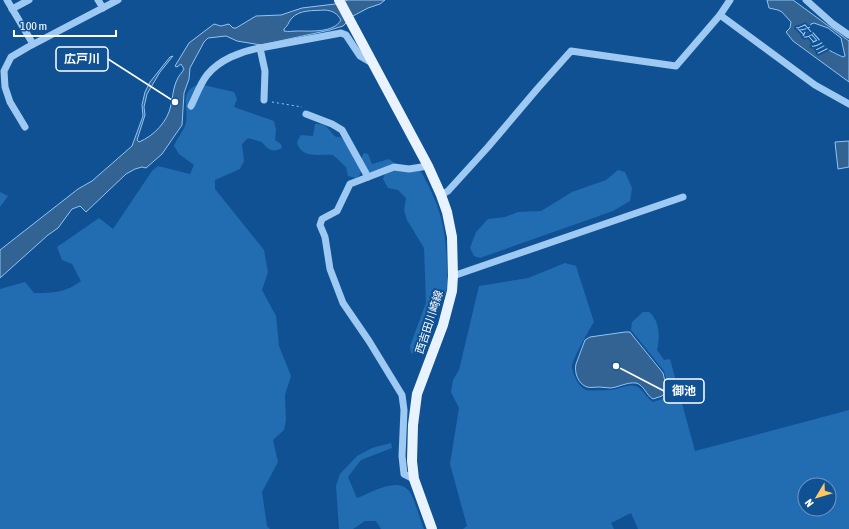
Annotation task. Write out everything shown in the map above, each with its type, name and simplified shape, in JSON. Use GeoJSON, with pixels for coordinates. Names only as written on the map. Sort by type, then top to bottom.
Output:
{"type":"FeatureCollection","features":[{"type":"Feature","properties":{"kind":"main road","name":"西吉田川崎線"},"geometry":{"type":"LineString","coordinates":[[339,0],[428,166],[447,212],[452,236],[452,291],[444,320],[417,394],[413,425],[412,461],[414,479],[432,529]]}},
{"type":"Feature","properties":{"kind":"street"},"geometry":{"type":"LineString","coordinates":[[7,0],[33,44]]}},
{"type":"Feature","properties":{"kind":"street"},"geometry":{"type":"LineString","coordinates":[[12,9],[28,0]]}},
{"type":"Feature","properties":{"kind":"street"},"geometry":{"type":"LineString","coordinates":[[98,0],[103,8]]}},
{"type":"Feature","properties":{"kind":"street"},"geometry":{"type":"LineString","coordinates":[[25,127],[10,102],[5,87],[4,71],[11,57],[118,0]]}},
{"type":"Feature","properties":{"kind":"street"},"geometry":{"type":"LineString","coordinates":[[806,0],[833,24],[849,35]]}},
{"type":"Feature","properties":{"kind":"street"},"geometry":{"type":"LineString","coordinates":[[441,195],[448,191],[488,147],[571,51],[676,66],[720,15],[729,1]]}},
{"type":"Feature","properties":{"kind":"street"},"geometry":{"type":"LineString","coordinates":[[720,15],[815,85],[849,104]]}},
{"type":"Feature","properties":{"kind":"street"},"geometry":{"type":"LineString","coordinates":[[190,106],[206,77],[211,71],[239,54],[260,48],[341,33],[346,35],[360,56],[374,64]]}},
{"type":"Feature","properties":{"kind":"street"},"geometry":{"type":"LineString","coordinates":[[260,48],[265,72],[264,100]]}},
{"type":"Feature","properties":{"kind":"street"},"geometry":{"type":"LineString","coordinates":[[306,114],[332,124],[342,130],[368,177]]}},
{"type":"Feature","properties":{"kind":"street"},"geometry":{"type":"LineString","coordinates":[[414,479],[404,474],[402,456],[404,410],[402,395],[369,341],[343,303],[330,269],[325,237],[320,225],[322,219],[337,210],[350,184],[394,167],[409,168],[428,166]]}},
{"type":"Feature","properties":{"kind":"street"},"geometry":{"type":"LineString","coordinates":[[453,276],[683,196]]}},
{"type":"Feature","properties":{"kind":"path"},"geometry":{"type":"LineString","coordinates":[[264,100],[299,106],[306,109],[306,114]]}},
{"type":"Feature","properties":{"kind":"shaded area"},"geometry":{"type":"Polygon","coordinates":[[[199,84],[234,92],[237,99],[234,107],[274,121],[276,130],[275,140],[281,144],[282,148],[271,150],[262,142],[248,138],[242,144],[244,161],[240,169],[215,180],[215,189],[264,250],[268,272],[262,290],[276,316],[279,346],[291,376],[285,395],[286,420],[284,430],[273,440],[278,462],[262,492],[267,526],[270,529],[0,529],[0,289],[25,282],[34,293],[47,293],[59,292],[75,285],[81,281],[72,264],[62,260],[57,247],[99,218],[113,229],[152,171],[158,166],[190,174],[194,165],[179,154],[174,146],[185,126],[186,97],[188,92],[199,84]]]}},
{"type":"Feature","properties":{"kind":"shaded area"},"geometry":{"type":"Polygon","coordinates":[[[315,124],[322,124],[327,127],[336,137],[340,137],[345,141],[361,171],[360,175],[356,178],[348,176],[346,167],[333,155],[317,155],[302,151],[297,142],[301,135],[313,136],[315,124]]]}},
{"type":"Feature","properties":{"kind":"shaded area"},"geometry":{"type":"Polygon","coordinates":[[[364,153],[368,154],[372,164],[389,159],[394,163],[393,166],[372,173],[367,171],[362,160],[364,153]]]}},
{"type":"Feature","properties":{"kind":"shaded area"},"geometry":{"type":"Polygon","coordinates":[[[394,170],[420,170],[433,194],[441,217],[445,240],[447,288],[443,298],[431,304],[420,336],[428,340],[425,350],[420,354],[411,353],[410,346],[426,303],[424,248],[407,220],[404,210],[406,198],[398,190],[388,188],[383,179],[385,173],[394,170]]]}},
{"type":"Feature","properties":{"kind":"shaded area"},"geometry":{"type":"Polygon","coordinates":[[[618,170],[625,172],[632,188],[630,201],[613,211],[480,258],[474,256],[470,248],[476,232],[488,219],[505,217],[518,212],[541,211],[572,192],[606,180],[618,170]]]}},
{"type":"Feature","properties":{"kind":"shaded area"},"geometry":{"type":"Polygon","coordinates":[[[0,192],[8,196],[0,207],[0,192]]]}},
{"type":"Feature","properties":{"kind":"shaded area"},"geometry":{"type":"Polygon","coordinates":[[[565,263],[576,266],[594,322],[573,362],[572,370],[578,382],[586,390],[610,390],[635,386],[638,387],[653,402],[662,399],[668,394],[669,390],[664,371],[631,330],[632,322],[643,312],[649,312],[653,316],[657,325],[659,340],[657,350],[664,360],[670,359],[695,451],[849,410],[849,529],[638,529],[631,513],[611,523],[614,529],[463,529],[467,526],[450,464],[459,408],[451,392],[453,380],[459,370],[479,286],[528,278],[565,263]]]}},
{"type":"Feature","properties":{"kind":"shaded area"},"geometry":{"type":"Polygon","coordinates":[[[391,443],[392,448],[361,460],[348,477],[357,498],[391,485],[404,487],[409,491],[413,498],[424,529],[381,529],[376,521],[365,521],[353,529],[339,529],[336,486],[340,474],[357,456],[372,448],[391,443]]]}},
{"type":"Feature","properties":{"kind":"water"},"geometry":{"type":"Polygon","coordinates":[[[348,0],[385,0],[380,4],[368,8],[353,16],[343,26],[261,45],[237,41],[226,36],[208,38],[204,42],[190,68],[189,79],[184,93],[182,125],[162,154],[146,168],[142,167],[135,169],[126,174],[86,212],[80,206],[72,209],[58,228],[48,235],[0,278],[0,250],[78,189],[92,181],[132,146],[143,116],[142,105],[145,92],[150,82],[170,57],[173,56],[160,72],[147,94],[144,107],[145,115],[137,140],[139,142],[155,132],[167,117],[178,77],[184,69],[181,64],[177,67],[175,66],[189,43],[214,24],[221,26],[229,24],[233,28],[236,28],[256,16],[281,15],[302,8],[335,4],[348,0]],[[325,10],[307,11],[294,16],[284,31],[315,31],[327,29],[338,24],[341,20],[338,16],[333,12],[325,10]]]}},
{"type":"Feature","properties":{"kind":"water"},"geometry":{"type":"Polygon","coordinates":[[[767,0],[793,0],[849,41],[849,82],[793,41],[786,32],[790,28],[791,22],[782,12],[769,8],[767,0]],[[814,23],[811,24],[810,30],[816,40],[826,49],[843,57],[845,56],[841,38],[828,28],[814,23]]]}},
{"type":"Feature","properties":{"kind":"water"},"geometry":{"type":"Polygon","coordinates":[[[849,141],[849,167],[838,169],[835,142],[849,141]]]}},
{"type":"Feature","properties":{"kind":"water"},"geometry":{"type":"Polygon","coordinates":[[[630,332],[663,373],[667,390],[662,396],[653,399],[639,384],[636,383],[629,383],[611,388],[587,387],[579,381],[576,374],[576,364],[585,340],[590,337],[630,332]]]}},
{"type":"Feature","properties":{"kind":"place","name":"広戸川"},"geometry":{"type":"Point","coordinates":[175,102]}},
{"type":"Feature","properties":{"kind":"place","name":"御池"},"geometry":{"type":"Point","coordinates":[616,366]}}]}
